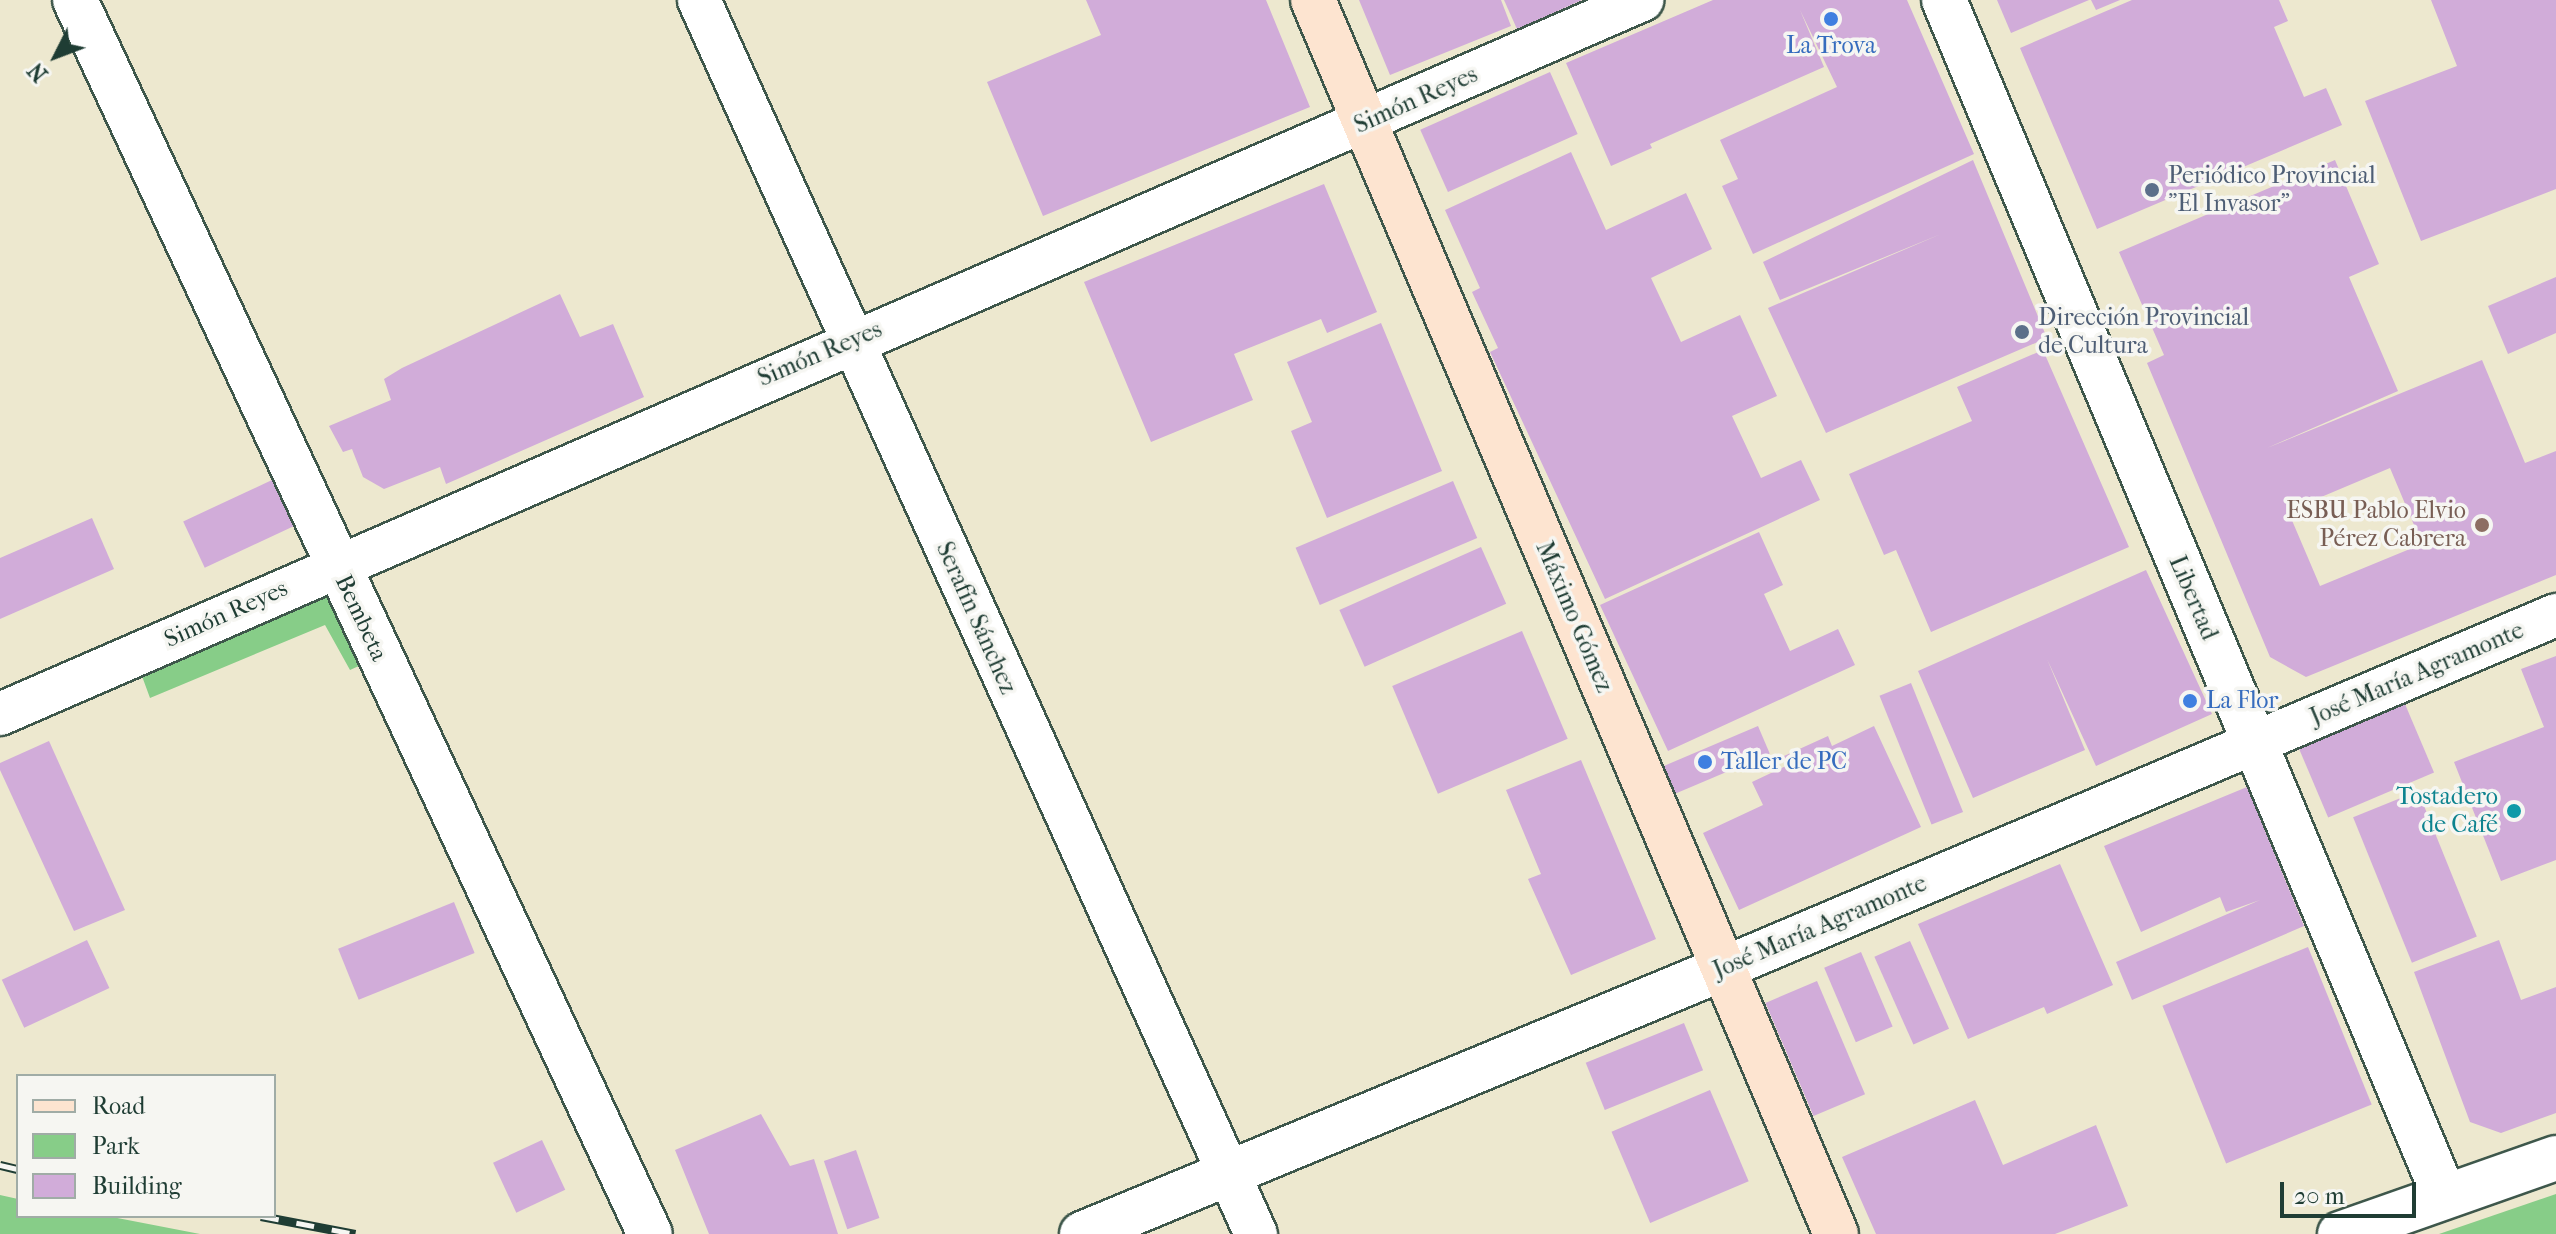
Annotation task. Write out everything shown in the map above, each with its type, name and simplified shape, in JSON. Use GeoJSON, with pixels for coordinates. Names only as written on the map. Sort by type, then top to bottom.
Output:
{"type":"FeatureCollection","features":[{"type":"Feature","properties":{"kind":"main road","name":"Máximo Gómez"},"geometry":{"type":"LineString","coordinates":[[1313,0],[1836,1234]]}},
{"type":"Feature","properties":{"kind":"street","name":"Bembeta"},"geometry":{"type":"LineString","coordinates":[[75,0],[650,1234]]}},
{"type":"Feature","properties":{"kind":"street","name":"Serafín Sánchez"},"geometry":{"type":"LineString","coordinates":[[699,0],[1256,1234]]}},
{"type":"Feature","properties":{"kind":"street","name":"Simón Reyes"},"geometry":{"type":"LineString","coordinates":[[0,714],[850,340],[1364,123],[1642,0]]}},
{"type":"Feature","properties":{"kind":"street","name":"Libertad"},"geometry":{"type":"LineString","coordinates":[[1944,0],[2444,1195]]}},
{"type":"Feature","properties":{"kind":"street","name":"José María Agramonte"},"geometry":{"type":"LineString","coordinates":[[1082,1234],[1724,968],[2556,615]]}},
{"type":"Feature","properties":{"kind":"street"},"geometry":{"type":"LineString","coordinates":[[2340,1234],[2556,1158]]}},
{"type":"Feature","properties":{"kind":"green space"},"geometry":{"type":"Polygon","coordinates":[[[330,594],[372,660],[350,670],[325,625],[150,698],[139,668],[330,594]]]}},
{"type":"Feature","properties":{"kind":"green space"},"geometry":{"type":"Polygon","coordinates":[[[2556,1194],[2556,1234],[2439,1234],[2556,1194]]]}},
{"type":"Feature","properties":{"kind":"green space"},"geometry":{"type":"Polygon","coordinates":[[[0,1195],[16,1199],[16,1218],[117,1218],[200,1234],[0,1234],[0,1195]]]}},
{"type":"Feature","properties":{"kind":"building"},"geometry":{"type":"Polygon","coordinates":[[[1086,0],[1266,0],[1310,107],[1043,216],[987,82],[1101,35],[1086,0]]]}},
{"type":"Feature","properties":{"kind":"building"},"geometry":{"type":"Polygon","coordinates":[[[1359,0],[1501,0],[1511,26],[1390,75],[1359,0]]]}},
{"type":"Feature","properties":{"kind":"building"},"geometry":{"type":"Polygon","coordinates":[[[1504,0],[1582,0],[1517,29],[1504,0]]]}},
{"type":"Feature","properties":{"kind":"building"},"geometry":{"type":"Polygon","coordinates":[[[1713,0],[1907,0],[1974,154],[1753,254],[1722,186],[1738,179],[1720,140],[1837,87],[1800,10],[1824,67],[1650,144],[1652,148],[1611,166],[1566,63],[1713,0]]]}},
{"type":"Feature","properties":{"kind":"building"},"geometry":{"type":"Polygon","coordinates":[[[1997,0],[2089,0],[2011,33],[1997,0]]]}},
{"type":"Feature","properties":{"kind":"building"},"geometry":{"type":"Polygon","coordinates":[[[2091,0],[2120,0],[2096,10],[2091,0]]]}},
{"type":"Feature","properties":{"kind":"building"},"geometry":{"type":"Polygon","coordinates":[[[2132,0],[2279,0],[2288,21],[2274,27],[2304,97],[2326,88],[2342,125],[2097,229],[2020,48],[2132,0]]]}},
{"type":"Feature","properties":{"kind":"building"},"geometry":{"type":"Polygon","coordinates":[[[2431,0],[2556,0],[2556,189],[2421,241],[2365,101],[2457,66],[2431,0]]]}},
{"type":"Feature","properties":{"kind":"building"},"geometry":{"type":"Polygon","coordinates":[[[1550,72],[1578,134],[1448,192],[1420,130],[1550,72]]]}},
{"type":"Feature","properties":{"kind":"building"},"geometry":{"type":"Polygon","coordinates":[[[1571,152],[1606,230],[1686,193],[1712,249],[1651,278],[1681,342],[1740,315],[1777,396],[1732,416],[1761,478],[1801,460],[1820,500],[1605,599],[1490,352],[1498,348],[1472,292],[1480,288],[1445,210],[1571,152]]]}},
{"type":"Feature","properties":{"kind":"building"},"geometry":{"type":"Polygon","coordinates":[[[1973,160],[2047,338],[1826,433],[1768,308],[1941,234],[1780,300],[1763,262],[1973,160]]]}},
{"type":"Feature","properties":{"kind":"building"},"geometry":{"type":"Polygon","coordinates":[[[2335,160],[2379,264],[2349,277],[2398,391],[2267,448],[2482,360],[2525,463],[2556,451],[2556,575],[2306,677],[2270,657],[2147,363],[2164,355],[2119,252],[2335,160]],[[2390,468],[2288,511],[2320,586],[2422,544],[2390,468]]]}},
{"type":"Feature","properties":{"kind":"building"},"geometry":{"type":"Polygon","coordinates":[[[1324,184],[1377,312],[1327,333],[1321,319],[1234,354],[1253,400],[1151,442],[1084,282],[1324,184]]]}},
{"type":"Feature","properties":{"kind":"building"},"geometry":{"type":"Polygon","coordinates":[[[2556,277],[2556,333],[2508,354],[2488,306],[2556,277]]]}},
{"type":"Feature","properties":{"kind":"building"},"geometry":{"type":"Polygon","coordinates":[[[560,294],[580,337],[613,324],[644,397],[446,484],[440,467],[384,489],[363,477],[352,449],[343,452],[329,426],[391,400],[384,379],[402,368],[560,294]]]}},
{"type":"Feature","properties":{"kind":"building"},"geometry":{"type":"Polygon","coordinates":[[[1381,323],[1442,471],[1327,518],[1291,431],[1312,422],[1287,362],[1381,323]]]}},
{"type":"Feature","properties":{"kind":"building"},"geometry":{"type":"Polygon","coordinates":[[[2043,350],[2129,547],[1931,632],[1896,550],[1884,555],[1849,474],[1972,421],[1957,387],[2043,350]]]}},
{"type":"Feature","properties":{"kind":"building"},"geometry":{"type":"Polygon","coordinates":[[[272,480],[294,526],[205,568],[183,521],[272,480]]]}},
{"type":"Feature","properties":{"kind":"building"},"geometry":{"type":"Polygon","coordinates":[[[1453,481],[1477,538],[1320,605],[1296,548],[1453,481]]]}},
{"type":"Feature","properties":{"kind":"building"},"geometry":{"type":"Polygon","coordinates":[[[92,518],[114,569],[0,619],[0,558],[92,518]]]}},
{"type":"Feature","properties":{"kind":"building"},"geometry":{"type":"Polygon","coordinates":[[[1759,532],[1783,585],[1764,594],[1790,651],[1838,629],[1855,665],[1668,751],[1600,605],[1759,532]]]}},
{"type":"Feature","properties":{"kind":"building"},"geometry":{"type":"Polygon","coordinates":[[[1481,547],[1506,604],[1365,667],[1339,610],[1481,547]]]}},
{"type":"Feature","properties":{"kind":"building"},"geometry":{"type":"Polygon","coordinates":[[[2146,570],[2212,714],[2096,766],[2047,659],[2085,750],[1973,798],[1918,671],[2146,570]]]}},
{"type":"Feature","properties":{"kind":"building"},"geometry":{"type":"Polygon","coordinates":[[[1522,631],[1568,739],[1438,794],[1392,686],[1522,631]]]}},
{"type":"Feature","properties":{"kind":"building","name":"Tostadero de Café"},"geometry":{"type":"Polygon","coordinates":[[[2556,656],[2556,860],[2501,881],[2454,762],[2544,727],[2521,669],[2556,656]]]}},
{"type":"Feature","properties":{"kind":"building"},"geometry":{"type":"Polygon","coordinates":[[[1911,683],[1963,812],[1932,825],[1879,696],[1911,683]]]}},
{"type":"Feature","properties":{"kind":"building"},"geometry":{"type":"Polygon","coordinates":[[[2402,697],[2434,772],[2328,817],[2296,742],[2402,697]]]}},
{"type":"Feature","properties":{"kind":"building"},"geometry":{"type":"Polygon","coordinates":[[[1758,726],[1770,754],[1672,795],[1660,767],[1758,726]]]}},
{"type":"Feature","properties":{"kind":"building"},"geometry":{"type":"Polygon","coordinates":[[[1874,726],[1921,827],[1739,910],[1703,833],[1763,805],[1752,782],[1788,765],[1784,756],[1828,736],[1832,746],[1874,726]]]}},
{"type":"Feature","properties":{"kind":"building"},"geometry":{"type":"Polygon","coordinates":[[[49,741],[125,910],[74,931],[0,770],[0,763],[49,741]]]}},
{"type":"Feature","properties":{"kind":"building"},"geometry":{"type":"Polygon","coordinates":[[[1581,760],[1656,939],[1571,975],[1528,879],[1541,874],[1506,790],[1581,760]]]}},
{"type":"Feature","properties":{"kind":"building"},"geometry":{"type":"Polygon","coordinates":[[[2247,787],[2304,926],[2132,1000],[2116,962],[2260,900],[2226,912],[2220,897],[2141,932],[2104,846],[2247,787]]]}},
{"type":"Feature","properties":{"kind":"building"},"geometry":{"type":"Polygon","coordinates":[[[2418,791],[2477,937],[2412,963],[2353,817],[2418,791]]]}},
{"type":"Feature","properties":{"kind":"building"},"geometry":{"type":"Polygon","coordinates":[[[2060,864],[2113,985],[2047,1014],[2044,1007],[1968,1039],[1918,924],[2060,864]]]}},
{"type":"Feature","properties":{"kind":"building"},"geometry":{"type":"Polygon","coordinates":[[[454,902],[475,953],[359,1000],[338,949],[454,902]]]}},
{"type":"Feature","properties":{"kind":"building"},"geometry":{"type":"Polygon","coordinates":[[[87,940],[109,988],[24,1028],[2,980],[87,940]]]}},
{"type":"Feature","properties":{"kind":"building"},"geometry":{"type":"Polygon","coordinates":[[[2499,940],[2521,1000],[2556,987],[2556,1113],[2501,1133],[2470,1122],[2414,972],[2499,940]]]}},
{"type":"Feature","properties":{"kind":"building"},"geometry":{"type":"Polygon","coordinates":[[[1910,941],[1949,1029],[1913,1045],[1874,957],[1910,941]]]}},
{"type":"Feature","properties":{"kind":"building"},"geometry":{"type":"Polygon","coordinates":[[[2308,947],[2372,1105],[2226,1163],[2162,1006],[2308,947]]]}},
{"type":"Feature","properties":{"kind":"building"},"geometry":{"type":"Polygon","coordinates":[[[1861,952],[1893,1027],[1856,1042],[1824,968],[1861,952]]]}},
{"type":"Feature","properties":{"kind":"building"},"geometry":{"type":"Polygon","coordinates":[[[1817,981],[1865,1094],[1814,1116],[1765,1003],[1817,981]]]}},
{"type":"Feature","properties":{"kind":"building"},"geometry":{"type":"Polygon","coordinates":[[[1684,1023],[1703,1070],[1605,1110],[1586,1063],[1684,1023]]]}},
{"type":"Feature","properties":{"kind":"building"},"geometry":{"type":"Polygon","coordinates":[[[1710,1090],[1749,1181],[1650,1223],[1612,1132],[1710,1090]]]}},
{"type":"Feature","properties":{"kind":"building"},"geometry":{"type":"Polygon","coordinates":[[[1975,1100],[2003,1165],[2096,1125],[2128,1206],[2055,1234],[1876,1234],[1842,1157],[1975,1100]]]}},
{"type":"Feature","properties":{"kind":"building"},"geometry":{"type":"Polygon","coordinates":[[[761,1114],[790,1166],[814,1159],[838,1234],[709,1234],[675,1150],[761,1114]]]}},
{"type":"Feature","properties":{"kind":"building"},"geometry":{"type":"Polygon","coordinates":[[[542,1140],[565,1190],[516,1213],[493,1163],[542,1140]]]}},
{"type":"Feature","properties":{"kind":"building"},"geometry":{"type":"Polygon","coordinates":[[[856,1150],[879,1218],[847,1229],[824,1161],[856,1150]]]}},
{"type":"Feature","properties":{"kind":"railway"},"geometry":{"type":"LineString","coordinates":[[0,1165],[16,1169]]}},
{"type":"Feature","properties":{"kind":"railway"},"geometry":{"type":"LineString","coordinates":[[271,1218],[355,1234]]}},
{"type":"Feature","properties":{"kind":"place","name":"La Trova"},"geometry":{"type":"Point","coordinates":[1831,19]}},
{"type":"Feature","properties":{"kind":"place","name":"Periódico Provincial \"El Invasor\""},"geometry":{"type":"Point","coordinates":[2152,190]}},
{"type":"Feature","properties":{"kind":"place","name":"Dirección Provincial de Cultura"},"geometry":{"type":"Point","coordinates":[2022,332]}},
{"type":"Feature","properties":{"kind":"place","name":"ESBU Pablo Elvio Pérez Cabrera"},"geometry":{"type":"Point","coordinates":[2482,525]}},
{"type":"Feature","properties":{"kind":"place","name":"La Flor"},"geometry":{"type":"Point","coordinates":[2190,701]}},
{"type":"Feature","properties":{"kind":"place","name":"Taller de PC"},"geometry":{"type":"Point","coordinates":[1705,762]}},
{"type":"Feature","properties":{"kind":"place","name":"Tostadero de Café"},"geometry":{"type":"Point","coordinates":[2514,811]}}]}
